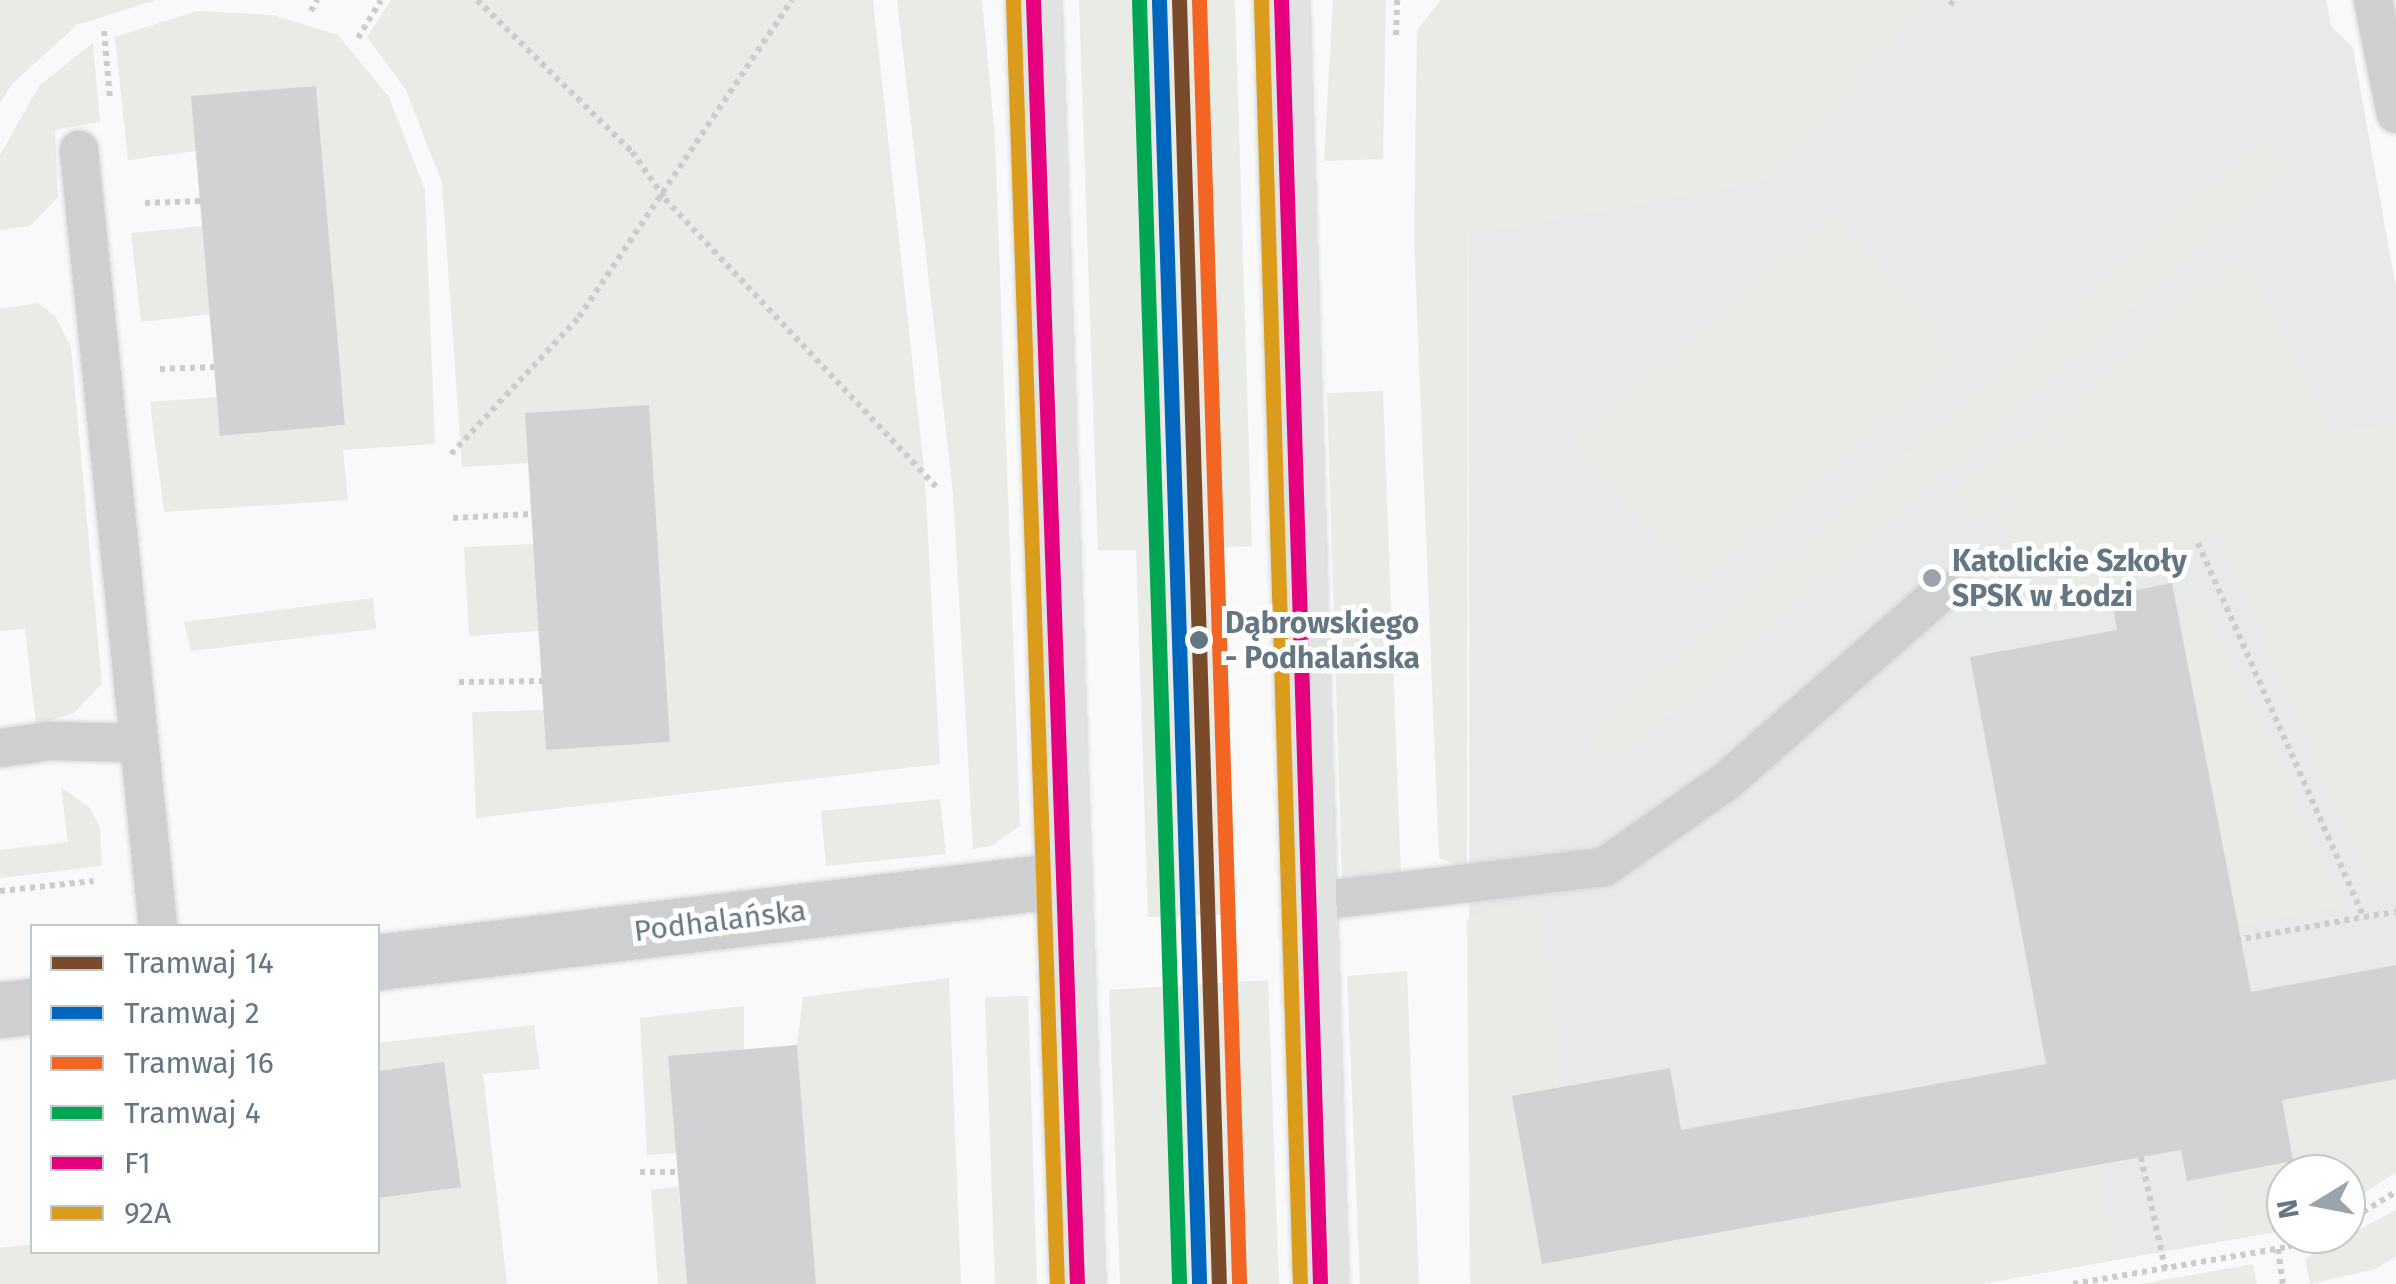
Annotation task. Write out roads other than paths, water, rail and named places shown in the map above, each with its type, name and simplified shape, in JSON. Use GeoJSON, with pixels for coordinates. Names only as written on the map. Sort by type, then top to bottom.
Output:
{"type":"FeatureCollection","features":[{"type":"Feature","properties":{"kind":"main road"},"geometry":{"type":"LineString","coordinates":[[1033,0],[1077,1284]]}},
{"type":"Feature","properties":{"kind":"main road"},"geometry":{"type":"LineString","coordinates":[[1281,0],[1320,1284]]}},
{"type":"Feature","properties":{"kind":"street","name":"Podhalańska"},"geometry":{"type":"LineString","coordinates":[[380,962],[1062,880]]}},
{"type":"Feature","properties":{"kind":"street"},"geometry":{"type":"LineString","coordinates":[[0,1010],[30,1006]]}},
{"type":"Feature","properties":{"kind":"lane"},"geometry":{"type":"LineString","coordinates":[[2373,0],[2396,114]]}},
{"type":"Feature","properties":{"kind":"lane"},"geometry":{"type":"LineString","coordinates":[[79,150],[136,743],[158,924]]}},
{"type":"Feature","properties":{"kind":"lane"},"geometry":{"type":"LineString","coordinates":[[1310,902],[1574,876],[1604,868],[1729,779],[1942,591]]}},
{"type":"Feature","properties":{"kind":"lane"},"geometry":{"type":"LineString","coordinates":[[0,748],[49,741],[136,743]]}},
{"type":"Feature","properties":{"kind":"tram line","name":"14"},"geometry":{"type":"LineString","coordinates":[[1179,0],[1219,1284]]}},
{"type":"Feature","properties":{"kind":"tram line","name":"16"},"geometry":{"type":"LineString","coordinates":[[1199,0],[1239,1283]]}},
{"type":"Feature","properties":{"kind":"tram line","name":"4"},"geometry":{"type":"LineString","coordinates":[[1139,1],[1179,1284]]}},
{"type":"Feature","properties":{"kind":"tram line","name":"2"},"geometry":{"type":"LineString","coordinates":[[1159,1],[1199,1284]]}},
{"type":"Feature","properties":{"kind":"place","name":"Katolickie Szkoły SPSK w Łodzi"},"geometry":{"type":"Point","coordinates":[1932,578]}},
{"type":"Feature","properties":{"kind":"place","name":"Dąbrowskiego - Podhalańska"},"geometry":{"type":"Point","coordinates":[1199,640]}}]}
